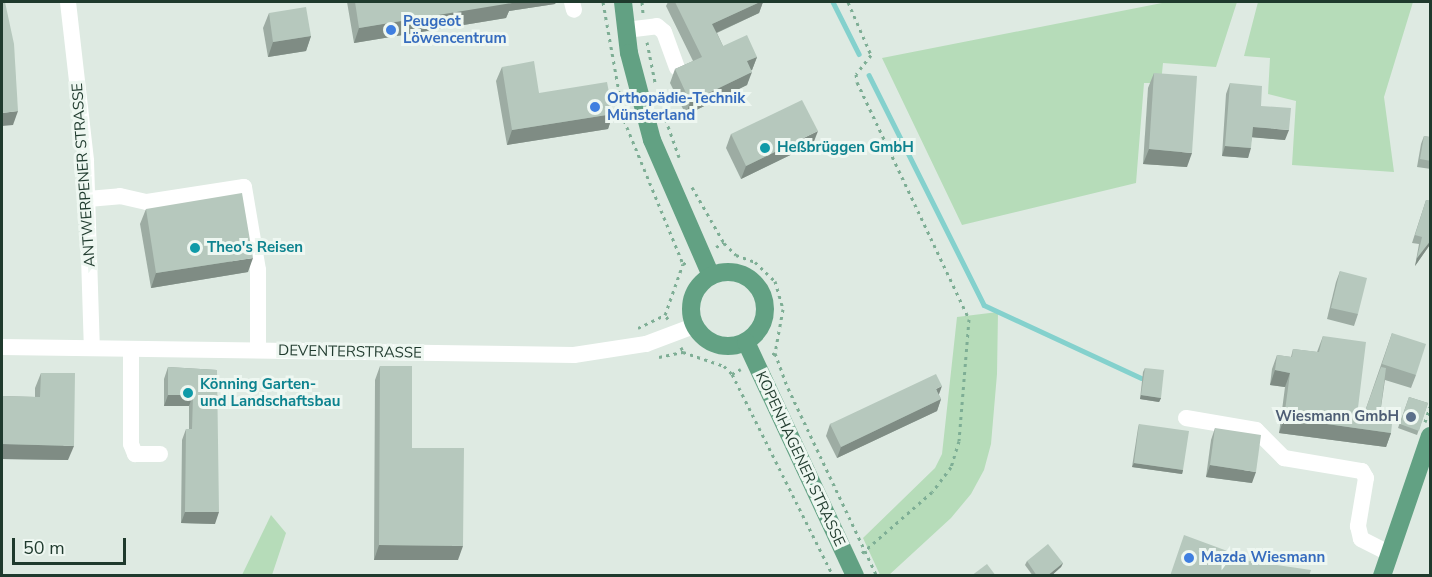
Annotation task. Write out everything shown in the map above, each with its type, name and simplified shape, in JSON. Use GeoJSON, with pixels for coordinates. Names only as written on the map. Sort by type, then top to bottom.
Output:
{"type":"FeatureCollection","features":[{"type":"Feature","properties":{"kind":"main road"},"geometry":{"type":"LineString","coordinates":[[623,2],[626,30],[652,140],[711,276]]}},
{"type":"Feature","properties":{"kind":"main road"},"geometry":{"type":"LineString","coordinates":[[737,273],[758,287],[764,298],[764,321],[746,342],[718,345],[694,326],[691,302],[702,282],[711,276],[737,273]]}},
{"type":"Feature","properties":{"kind":"main road","name":"KOPENHAGENER STRASSE"},"geometry":{"type":"LineString","coordinates":[[746,342],[853,571]]}},
{"type":"Feature","properties":{"kind":"main road"},"geometry":{"type":"LineString","coordinates":[[1382,576],[1431,436]]}},
{"type":"Feature","properties":{"kind":"street","name":"ANTWERPENER STRASSE"},"geometry":{"type":"LineString","coordinates":[[68,2],[88,199],[92,348]]}},
{"type":"Feature","properties":{"kind":"street"},"geometry":{"type":"LineString","coordinates":[[626,30],[657,26],[664,32],[677,68]]}},
{"type":"Feature","properties":{"kind":"street"},"geometry":{"type":"LineString","coordinates":[[88,199],[120,196],[147,202],[244,187],[258,270],[258,350]]}},
{"type":"Feature","properties":{"kind":"street","name":"DEVENTERSTRASSE"},"geometry":{"type":"LineString","coordinates":[[2,347],[574,355],[622,350],[675,335],[694,326]]}},
{"type":"Feature","properties":{"kind":"street"},"geometry":{"type":"LineString","coordinates":[[131,349],[131,444],[135,454],[160,454]]}},
{"type":"Feature","properties":{"kind":"street"},"geometry":{"type":"LineString","coordinates":[[1186,418],[1256,430],[1284,458],[1362,471],[1366,478],[1358,526],[1361,539],[1389,554]]}},
{"type":"Feature","properties":{"kind":"path"},"geometry":{"type":"LineString","coordinates":[[642,2],[656,86]]}},
{"type":"Feature","properties":{"kind":"path"},"geometry":{"type":"LineString","coordinates":[[848,2],[871,55],[856,74],[857,82],[969,319],[959,441],[951,467],[932,492],[865,550],[853,571]]}},
{"type":"Feature","properties":{"kind":"path"},"geometry":{"type":"LineString","coordinates":[[661,105],[681,162]]}},
{"type":"Feature","properties":{"kind":"path"},"geometry":{"type":"LineString","coordinates":[[690,182],[724,243],[736,255],[765,270],[782,296],[783,309],[775,353],[877,576]]}},
{"type":"Feature","properties":{"kind":"path"},"geometry":{"type":"LineString","coordinates":[[724,243],[683,264],[665,315],[683,352],[723,366],[732,374],[763,429],[833,576]]}},
{"type":"Feature","properties":{"kind":"path"},"geometry":{"type":"LineString","coordinates":[[732,374],[775,353]]}},
{"type":"Feature","properties":{"kind":"path"},"geometry":{"type":"LineString","coordinates":[[2,575],[40,576]]}},
{"type":"Feature","properties":{"kind":"path"},"geometry":{"type":"LineString","coordinates":[[206,576],[255,576]]}},
{"type":"Feature","properties":{"kind":"green space"},"geometry":{"type":"Polygon","coordinates":[[[1167,2],[1237,2],[1216,67],[1163,63],[1161,83],[1144,83],[1136,183],[962,225],[882,58],[1167,2]]]}},
{"type":"Feature","properties":{"kind":"green space"},"geometry":{"type":"Polygon","coordinates":[[[1258,2],[1413,2],[1384,97],[1394,172],[1292,165],[1296,101],[1268,94],[1270,58],[1244,56],[1258,2]]]}},
{"type":"Feature","properties":{"kind":"green space"},"geometry":{"type":"Polygon","coordinates":[[[998,312],[997,374],[991,444],[984,470],[971,494],[951,518],[889,575],[880,575],[863,538],[935,468],[942,454],[957,317],[998,312]]]}},
{"type":"Feature","properties":{"kind":"green space"},"geometry":{"type":"Polygon","coordinates":[[[271,515],[286,533],[272,575],[242,575],[271,515]]]}},
{"type":"Feature","properties":{"kind":"building"},"geometry":{"type":"Polygon","coordinates":[[[2,2],[5,2],[14,44],[18,111],[2,113],[2,2]]]}},
{"type":"Feature","properties":{"kind":"building"},"geometry":{"type":"Polygon","coordinates":[[[355,2],[511,2],[512,3],[359,28],[355,2]]]}},
{"type":"Feature","properties":{"kind":"building"},"geometry":{"type":"Polygon","coordinates":[[[675,2],[760,2],[712,24],[723,46],[747,35],[757,57],[747,61],[752,72],[690,102],[675,69],[702,57],[675,2]]]}},
{"type":"Feature","properties":{"kind":"building"},"geometry":{"type":"Polygon","coordinates":[[[306,7],[311,36],[273,42],[269,13],[306,7]]]}},
{"type":"Feature","properties":{"kind":"building"},"geometry":{"type":"Polygon","coordinates":[[[534,61],[539,93],[607,82],[613,114],[512,130],[502,67],[534,61]]]}},
{"type":"Feature","properties":{"kind":"building"},"geometry":{"type":"Polygon","coordinates":[[[1154,73],[1197,76],[1192,153],[1149,149],[1154,73]]]}},
{"type":"Feature","properties":{"kind":"building"},"geometry":{"type":"Polygon","coordinates":[[[1230,83],[1262,86],[1261,106],[1291,108],[1289,130],[1253,127],[1251,148],[1225,146],[1230,83]]]}},
{"type":"Feature","properties":{"kind":"building"},"geometry":{"type":"Polygon","coordinates":[[[802,100],[818,131],[746,166],[731,134],[802,100]]]}},
{"type":"Feature","properties":{"kind":"building"},"geometry":{"type":"Polygon","coordinates":[[[1424,136],[1431,137],[1431,161],[1420,159],[1424,136]]]}},
{"type":"Feature","properties":{"kind":"building","name":"Theo's Reisen"},"geometry":{"type":"Polygon","coordinates":[[[242,193],[253,258],[156,273],[146,209],[242,193]]]}},
{"type":"Feature","properties":{"kind":"building"},"geometry":{"type":"Polygon","coordinates":[[[1426,200],[1431,201],[1431,240],[1417,258],[1422,237],[1415,235],[1426,200]]]}},
{"type":"Feature","properties":{"kind":"building"},"geometry":{"type":"Polygon","coordinates":[[[1340,271],[1367,278],[1358,314],[1331,308],[1340,271]]]}},
{"type":"Feature","properties":{"kind":"building"},"geometry":{"type":"Polygon","coordinates":[[[1392,333],[1426,344],[1416,375],[1382,364],[1392,333]]]}},
{"type":"Feature","properties":{"kind":"building"},"geometry":{"type":"Polygon","coordinates":[[[1323,336],[1366,342],[1357,416],[1363,417],[1381,367],[1386,368],[1379,421],[1392,424],[1391,433],[1284,418],[1290,373],[1275,370],[1277,355],[1292,357],[1293,349],[1319,352],[1323,336]]]}},
{"type":"Feature","properties":{"kind":"building"},"geometry":{"type":"Polygon","coordinates":[[[380,366],[412,366],[412,448],[464,448],[463,546],[379,545],[380,366]]]}},
{"type":"Feature","properties":{"kind":"building"},"geometry":{"type":"Polygon","coordinates":[[[168,367],[217,370],[219,512],[185,512],[186,429],[192,429],[193,395],[168,395],[168,367]]]}},
{"type":"Feature","properties":{"kind":"building"},"geometry":{"type":"Polygon","coordinates":[[[1145,368],[1164,370],[1161,398],[1141,395],[1145,368]]]}},
{"type":"Feature","properties":{"kind":"building"},"geometry":{"type":"Polygon","coordinates":[[[41,373],[75,373],[74,446],[2,444],[2,396],[40,397],[41,373]]]}},
{"type":"Feature","properties":{"kind":"building"},"geometry":{"type":"Polygon","coordinates":[[[936,374],[942,386],[936,389],[941,399],[841,447],[830,424],[936,374]]]}},
{"type":"Feature","properties":{"kind":"building"},"geometry":{"type":"Polygon","coordinates":[[[1409,397],[1428,403],[1419,431],[1400,424],[1409,397]]]}},
{"type":"Feature","properties":{"kind":"building"},"geometry":{"type":"Polygon","coordinates":[[[1139,424],[1189,431],[1183,470],[1134,463],[1139,424]]]}},
{"type":"Feature","properties":{"kind":"building"},"geometry":{"type":"Polygon","coordinates":[[[1215,428],[1261,435],[1256,472],[1210,465],[1215,428]]]}},
{"type":"Feature","properties":{"kind":"building"},"geometry":{"type":"Polygon","coordinates":[[[1184,535],[1230,552],[1228,558],[1311,570],[1309,576],[1170,576],[1184,535]]]}},
{"type":"Feature","properties":{"kind":"building"},"geometry":{"type":"Polygon","coordinates":[[[1048,544],[1063,563],[1047,576],[1037,576],[1027,561],[1048,544]]]}},
{"type":"Feature","properties":{"kind":"building"},"geometry":{"type":"Polygon","coordinates":[[[987,564],[996,576],[971,576],[987,564]]]}},
{"type":"Feature","properties":{"kind":"waterway"},"geometry":{"type":"LineString","coordinates":[[833,2],[859,54]]}},
{"type":"Feature","properties":{"kind":"waterway"},"geometry":{"type":"LineString","coordinates":[[869,75],[984,305],[1141,378]]}},
{"type":"Feature","properties":{"kind":"place","name":"Peugeot Löwencentrum"},"geometry":{"type":"Point","coordinates":[391,30]}},
{"type":"Feature","properties":{"kind":"place","name":"Orthopädie-Technik Münsterland"},"geometry":{"type":"Point","coordinates":[595,107]}},
{"type":"Feature","properties":{"kind":"place","name":"Heßbrüggen GmbH"},"geometry":{"type":"Point","coordinates":[765,148]}},
{"type":"Feature","properties":{"kind":"place","name":"Theo's Reisen"},"geometry":{"type":"Point","coordinates":[195,248]}},
{"type":"Feature","properties":{"kind":"place","name":"Könning Garten- und Landschaftsbau"},"geometry":{"type":"Point","coordinates":[188,393]}},
{"type":"Feature","properties":{"kind":"place","name":"Wiesmann GmbH"},"geometry":{"type":"Point","coordinates":[1411,417]}},
{"type":"Feature","properties":{"kind":"place","name":"Mazda Wiesmann"},"geometry":{"type":"Point","coordinates":[1189,558]}}]}
